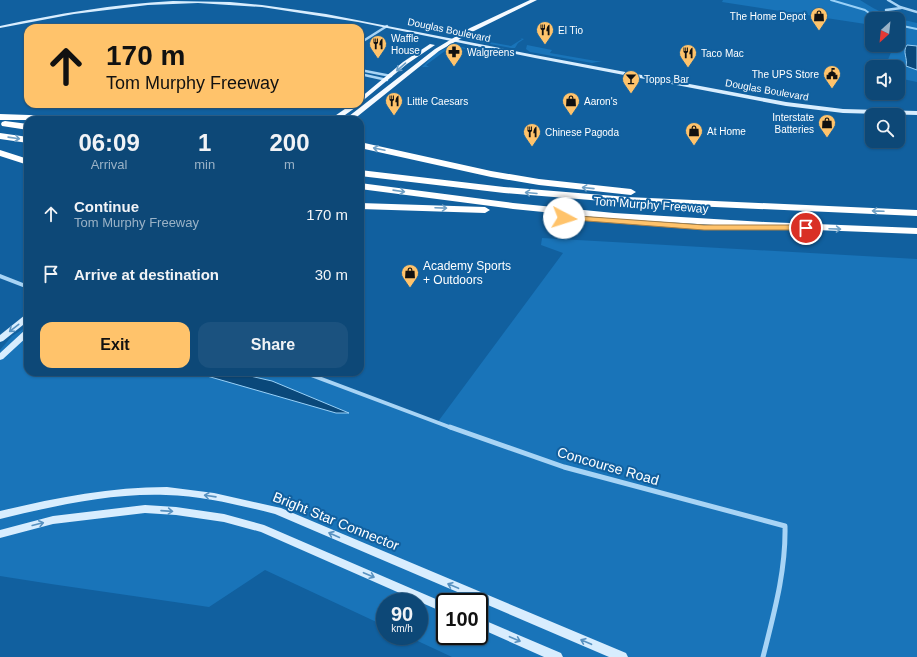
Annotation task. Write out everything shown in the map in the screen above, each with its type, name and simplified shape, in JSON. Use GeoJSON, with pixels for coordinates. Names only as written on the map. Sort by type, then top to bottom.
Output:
{"type":"FeatureCollection","features":[{"type":"Feature","properties":{"kind":"highway"},"geometry":{"type":"LineString","coordinates":[[0,117],[24,118]]}},
{"type":"Feature","properties":{"kind":"highway"},"geometry":{"type":"LineString","coordinates":[[0,124],[24,127]]}},
{"type":"Feature","properties":{"kind":"highway"},"geometry":{"type":"LineString","coordinates":[[0,136],[24,139]]}},
{"type":"Feature","properties":{"kind":"highway"},"geometry":{"type":"LineString","coordinates":[[364,146],[475,171],[533,181],[752,206]]}},
{"type":"Feature","properties":{"kind":"highway"},"geometry":{"type":"LineString","coordinates":[[0,153],[24,161]]}},
{"type":"Feature","properties":{"kind":"highway","name":"Tom Murphy Freeway"},"geometry":{"type":"LineString","coordinates":[[364,173],[539,193],[627,200],[917,213]]}},
{"type":"Feature","properties":{"kind":"highway","name":"Tom Murphy Freeway"},"geometry":{"type":"LineString","coordinates":[[364,187],[540,209],[774,226],[917,231]]}},
{"type":"Feature","properties":{"kind":"highway"},"geometry":{"type":"LineString","coordinates":[[364,206],[476,209],[593,220],[704,227],[740,228],[774,226]]}},
{"type":"Feature","properties":{"kind":"main road"},"geometry":{"type":"LineString","coordinates":[[364,99],[413,58],[443,38],[522,0]]}},
{"type":"Feature","properties":{"kind":"main road"},"geometry":{"type":"LineString","coordinates":[[354,116],[376,101],[418,64],[452,40],[534,0]]}},
{"type":"Feature","properties":{"kind":"main road","name":"Douglas Boulevard"},"geometry":{"type":"LineString","coordinates":[[0,26],[107,7],[179,2],[253,5],[387,26],[452,40],[786,104],[843,111],[917,113]]}},
{"type":"Feature","properties":{"kind":"main road"},"geometry":{"type":"LineString","coordinates":[[339,116],[351,108]]}},
{"type":"Feature","properties":{"kind":"main road"},"geometry":{"type":"LineString","coordinates":[[0,339],[24,320]]}},
{"type":"Feature","properties":{"kind":"main road"},"geometry":{"type":"LineString","coordinates":[[0,357],[24,336]]}},
{"type":"Feature","properties":{"kind":"main road","name":"Bright Star Connector"},"geometry":{"type":"LineString","coordinates":[[0,516],[54,502],[151,491],[185,493],[235,500],[277,511],[622,657]]}},
{"type":"Feature","properties":{"kind":"main road"},"geometry":{"type":"LineString","coordinates":[[0,534],[53,520],[95,514],[145,510],[224,518],[264,529],[436,604]]}},
{"type":"Feature","properties":{"kind":"main road"},"geometry":{"type":"LineString","coordinates":[[488,627],[557,657]]}},
{"type":"Feature","properties":{"kind":"street"},"geometry":{"type":"LineString","coordinates":[[888,0],[901,8],[917,12]]}},
{"type":"Feature","properties":{"kind":"street"},"geometry":{"type":"LineString","coordinates":[[886,10],[901,8]]}},
{"type":"Feature","properties":{"kind":"street"},"geometry":{"type":"LineString","coordinates":[[364,40],[387,26]]}},
{"type":"Feature","properties":{"kind":"street"},"geometry":{"type":"LineString","coordinates":[[364,71],[389,78]]}},
{"type":"Feature","properties":{"kind":"street"},"geometry":{"type":"LineString","coordinates":[[364,75],[389,78]]}},
{"type":"Feature","properties":{"kind":"street"},"geometry":{"type":"LineString","coordinates":[[0,276],[24,285]]}},
{"type":"Feature","properties":{"kind":"street","name":"Concourse Road"},"geometry":{"type":"LineString","coordinates":[[313,376],[414,415],[557,464],[610,480],[785,526],[786,544],[781,584],[763,657]]}},
{"type":"Feature","properties":{"kind":"shaded area"},"geometry":{"type":"Polygon","coordinates":[[[723,0],[860,0],[883,12],[865,12],[865,24],[722,2],[723,0]]]}},
{"type":"Feature","properties":{"kind":"shaded area"},"geometry":{"type":"Polygon","coordinates":[[[905,20],[917,23],[917,82],[905,79],[905,60],[888,60],[891,52],[905,52],[905,20]]]}},
{"type":"Feature","properties":{"kind":"shaded area"},"geometry":{"type":"Polygon","coordinates":[[[469,36],[473,39],[511,46],[522,39],[520,38],[524,39],[518,43],[515,48],[511,48],[468,40],[466,37],[469,36]]]}},
{"type":"Feature","properties":{"kind":"shaded area"},"geometry":{"type":"Polygon","coordinates":[[[452,45],[491,53],[488,55],[489,53],[460,48],[456,50],[449,48],[426,65],[429,67],[422,67],[435,54],[452,45]]]}},
{"type":"Feature","properties":{"kind":"shaded area"},"geometry":{"type":"Polygon","coordinates":[[[527,45],[552,50],[550,53],[602,61],[592,63],[530,52],[526,49],[527,45]]]}},
{"type":"Feature","properties":{"kind":"shaded area"},"geometry":{"type":"Polygon","coordinates":[[[907,45],[917,46],[917,70],[906,66],[907,45]]]}},
{"type":"Feature","properties":{"kind":"shaded area"},"geometry":{"type":"Polygon","coordinates":[[[542,238],[917,259],[917,657],[452,657],[426,645],[428,645],[428,593],[376,593],[376,622],[265,570],[209,607],[0,576],[0,350],[12,336],[24,328],[24,376],[314,376],[437,423],[563,253],[541,245],[542,238]]]}},
{"type":"Feature","properties":{"kind":"shaded area"},"geometry":{"type":"Polygon","coordinates":[[[207,376],[250,376],[272,381],[349,413],[336,413],[207,376]]]}},
{"type":"Feature","properties":{"kind":"waterway"},"geometry":{"type":"LineString","coordinates":[[831,0],[868,12]]}},
{"type":"Feature","properties":{"kind":"waterway"},"geometry":{"type":"LineString","coordinates":[[905,26],[917,29]]}},
{"type":"Feature","properties":{"kind":"place","name":"The Home Depot"},"geometry":{"type":"Point","coordinates":[819,31]}},
{"type":"Feature","properties":{"kind":"place","name":"El Tio"},"geometry":{"type":"Point","coordinates":[545,45]}},
{"type":"Feature","properties":{"kind":"place","name":"Waffle House"},"geometry":{"type":"Point","coordinates":[378,59]}},
{"type":"Feature","properties":{"kind":"place","name":"Walgreens"},"geometry":{"type":"Point","coordinates":[454,67]}},
{"type":"Feature","properties":{"kind":"place","name":"Taco Mac"},"geometry":{"type":"Point","coordinates":[688,68]}},
{"type":"Feature","properties":{"kind":"place","name":"The UPS Store"},"geometry":{"type":"Point","coordinates":[832,89]}},
{"type":"Feature","properties":{"kind":"place","name":"Topps Bar"},"geometry":{"type":"Point","coordinates":[631,94]}},
{"type":"Feature","properties":{"kind":"place","name":"Little Caesars"},"geometry":{"type":"Point","coordinates":[394,116]}},
{"type":"Feature","properties":{"kind":"place","name":"Aaron's"},"geometry":{"type":"Point","coordinates":[571,116]}},
{"type":"Feature","properties":{"kind":"place","name":"Interstate Batteries"},"geometry":{"type":"Point","coordinates":[827,138]}},
{"type":"Feature","properties":{"kind":"place","name":"At Home"},"geometry":{"type":"Point","coordinates":[694,146]}},
{"type":"Feature","properties":{"kind":"place","name":"Chinese Pagoda"},"geometry":{"type":"Point","coordinates":[532,147]}},
{"type":"Feature","properties":{"kind":"place","name":"Academy Sports + Outdoors"},"geometry":{"type":"Point","coordinates":[410,288]}},
{"type":"Feature","properties":{"kind":"route"},"geometry":{"type":"LineString","coordinates":[[564,218],[704,227],[758,228],[774,226],[806,228]]}}]}
